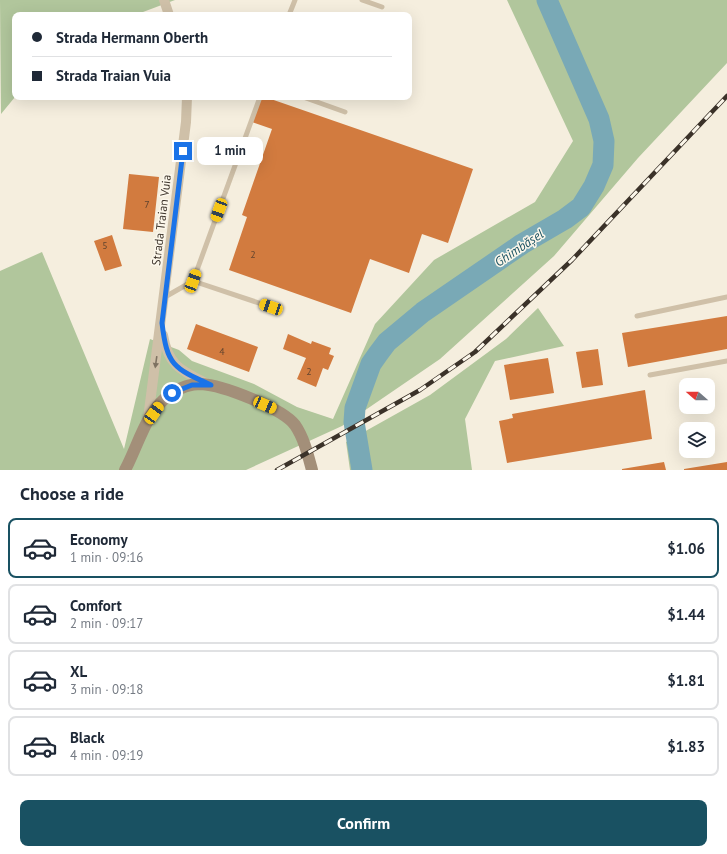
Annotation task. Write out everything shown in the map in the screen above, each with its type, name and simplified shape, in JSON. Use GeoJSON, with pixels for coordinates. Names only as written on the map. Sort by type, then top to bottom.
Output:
{"type":"FeatureCollection","features":[{"type":"Feature","properties":{"kind":"main road"},"geometry":{"type":"LineString","coordinates":[[125,470],[148,421],[159,405],[172,393],[192,385],[211,385],[245,396],[285,415],[294,424],[300,434],[312,470]]}},
{"type":"Feature","properties":{"kind":"street"},"geometry":{"type":"LineString","coordinates":[[164,0],[168,12]]}},
{"type":"Feature","properties":{"kind":"street","name":"Strada Traian Vuia"},"geometry":{"type":"LineString","coordinates":[[148,421],[162,323],[186,122],[187,100]]}},
{"type":"Feature","properties":{"kind":"street","name":"Strada Traian Vuia"},"geometry":{"type":"LineString","coordinates":[[162,323],[166,349],[173,364],[211,385]]}},
{"type":"Feature","properties":{"kind":"lane"},"geometry":{"type":"LineString","coordinates":[[290,12],[295,0]]}},
{"type":"Feature","properties":{"kind":"lane"},"geometry":{"type":"LineString","coordinates":[[362,0],[382,7]]}},
{"type":"Feature","properties":{"kind":"lane"},"geometry":{"type":"LineString","coordinates":[[165,297],[193,281],[259,100]]}},
{"type":"Feature","properties":{"kind":"lane"},"geometry":{"type":"LineString","coordinates":[[311,100],[345,112]]}},
{"type":"Feature","properties":{"kind":"lane"},"geometry":{"type":"LineString","coordinates":[[193,281],[271,307]]}},
{"type":"Feature","properties":{"kind":"lane"},"geometry":{"type":"LineString","coordinates":[[637,316],[727,297]]}},
{"type":"Feature","properties":{"kind":"lane"},"geometry":{"type":"LineString","coordinates":[[650,375],[727,360]]}},
{"type":"Feature","properties":{"kind":"green space"},"geometry":{"type":"Polygon","coordinates":[[[0,0],[175,0],[143,12],[12,12],[13,100],[1,114],[0,0]]]}},
{"type":"Feature","properties":{"kind":"green space"},"geometry":{"type":"Polygon","coordinates":[[[507,0],[727,0],[727,63],[638,158],[554,256],[440,359],[342,426],[246,470],[0,470],[0,271],[42,252],[124,449],[150,339],[179,350],[192,361],[254,384],[297,407],[333,419],[375,324],[434,260],[535,202],[573,141],[507,0]]]}},
{"type":"Feature","properties":{"kind":"green space"},"geometry":{"type":"Polygon","coordinates":[[[538,308],[564,346],[495,361],[465,419],[472,470],[350,470],[346,442],[430,395],[506,339],[538,308]]]}},
{"type":"Feature","properties":{"kind":"building"},"geometry":{"type":"Polygon","coordinates":[[[260,100],[274,100],[473,169],[448,243],[422,234],[409,273],[370,259],[351,313],[229,270],[247,217],[242,215],[272,129],[252,122],[260,100]]]}},
{"type":"Feature","properties":{"kind":"building"},"geometry":{"type":"Polygon","coordinates":[[[129,174],[159,177],[153,232],[123,229],[129,174]]]}},
{"type":"Feature","properties":{"kind":"building"},"geometry":{"type":"Polygon","coordinates":[[[112,235],[122,266],[105,271],[94,241],[112,235]]]}},
{"type":"Feature","properties":{"kind":"building"},"geometry":{"type":"Polygon","coordinates":[[[727,316],[727,349],[628,367],[622,333],[727,316]]]}},
{"type":"Feature","properties":{"kind":"building"},"geometry":{"type":"Polygon","coordinates":[[[196,324],[258,347],[249,372],[187,349],[196,324]]]}},
{"type":"Feature","properties":{"kind":"building"},"geometry":{"type":"Polygon","coordinates":[[[288,334],[311,344],[312,341],[331,348],[329,354],[334,356],[328,370],[323,368],[316,387],[297,379],[306,358],[283,349],[288,334]]]}},
{"type":"Feature","properties":{"kind":"building"},"geometry":{"type":"Polygon","coordinates":[[[598,349],[603,385],[582,388],[576,352],[598,349]]]}},
{"type":"Feature","properties":{"kind":"building"},"geometry":{"type":"Polygon","coordinates":[[[548,358],[554,393],[510,400],[504,365],[548,358]]]}},
{"type":"Feature","properties":{"kind":"building"},"geometry":{"type":"Polygon","coordinates":[[[645,390],[652,439],[507,463],[499,421],[513,418],[512,414],[645,390]]]}},
{"type":"Feature","properties":{"kind":"building"},"geometry":{"type":"Polygon","coordinates":[[[664,462],[666,470],[622,470],[622,469],[664,462]]]}},
{"type":"Feature","properties":{"kind":"building"},"geometry":{"type":"Polygon","coordinates":[[[727,462],[727,470],[684,470],[684,469],[727,462]]]}},
{"type":"Feature","properties":{"kind":"waterway","name":"Ghimbășel"},"geometry":{"type":"LineString","coordinates":[[362,470],[354,422],[355,408],[371,364],[387,342],[423,312],[522,244],[565,219],[581,207],[594,186],[603,165],[604,141],[599,119],[547,0]]}},
{"type":"Feature","properties":{"kind":"railway"},"geometry":{"type":"LineString","coordinates":[[277,470],[420,390],[475,352],[572,260],[727,96]]}},
{"type":"Feature","properties":{"kind":"route"},"geometry":{"type":"LineString","coordinates":[[172,393],[183,387],[192,385],[211,385],[194,377],[173,364],[168,357],[164,340],[162,323],[183,151]]}}]}
